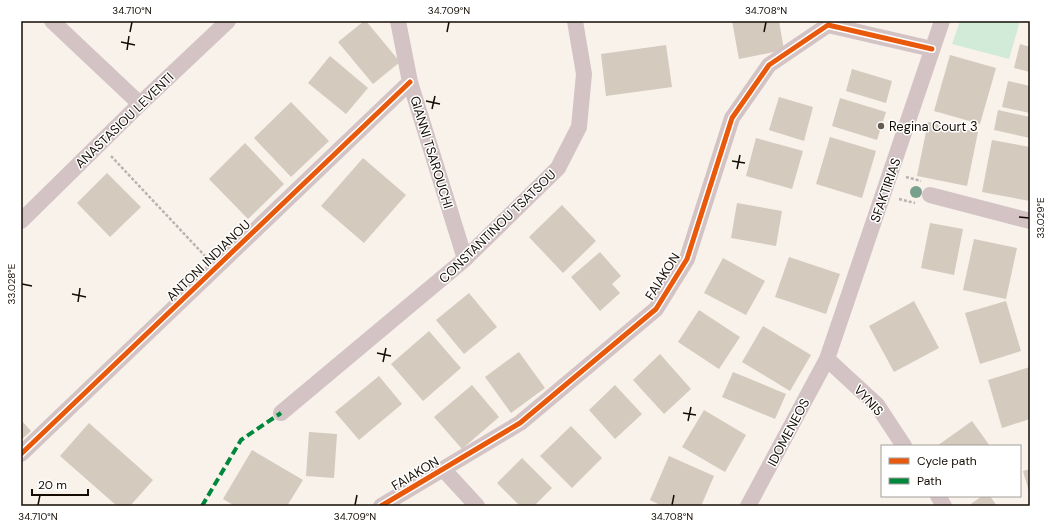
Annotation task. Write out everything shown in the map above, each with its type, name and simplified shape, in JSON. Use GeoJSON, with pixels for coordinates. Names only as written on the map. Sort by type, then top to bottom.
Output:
{"type":"FeatureCollection","features":[{"type":"Feature","properties":{"kind":"street"},"geometry":{"type":"LineString","coordinates":[[52,21],[140,104]]}},
{"type":"Feature","properties":{"kind":"street","name":"ANASTASIOU LEVENTI"},"geometry":{"type":"LineString","coordinates":[[21,221],[140,104],[228,21]]}},
{"type":"Feature","properties":{"kind":"street","name":"GIANNI TSAROUCHI"},"geometry":{"type":"LineString","coordinates":[[398,21],[410,82],[465,259]]}},
{"type":"Feature","properties":{"kind":"street","name":"CONSTANTINOU TSATSOU"},"geometry":{"type":"LineString","coordinates":[[281,413],[465,259],[558,168],[579,126],[584,74],[574,21]]}},
{"type":"Feature","properties":{"kind":"street","name":"SFAKTIRIAS"},"geometry":{"type":"LineString","coordinates":[[827,359],[942,21]]}},
{"type":"Feature","properties":{"kind":"street","name":"FAIAKON"},"geometry":{"type":"LineString","coordinates":[[381,506],[520,423],[656,308],[687,259],[732,118],[769,65],[828,25],[932,49]]}},
{"type":"Feature","properties":{"kind":"street","name":"ANTONI INDIANOU"},"geometry":{"type":"LineString","coordinates":[[21,454],[410,82]]}},
{"type":"Feature","properties":{"kind":"street"},"geometry":{"type":"LineString","coordinates":[[925,200],[1030,221]]}},
{"type":"Feature","properties":{"kind":"street","name":"VYNIS"},"geometry":{"type":"LineString","coordinates":[[827,359],[877,405],[903,445]]}},
{"type":"Feature","properties":{"kind":"street","name":"IDOMENEOS"},"geometry":{"type":"LineString","coordinates":[[748,506],[827,359]]}},
{"type":"Feature","properties":{"kind":"street"},"geometry":{"type":"LineString","coordinates":[[443,469],[477,506]]}},
{"type":"Feature","properties":{"kind":"street"},"geometry":{"type":"LineString","coordinates":[[939,497],[944,506]]}},
{"type":"Feature","properties":{"kind":"path"},"geometry":{"type":"LineString","coordinates":[[99,144],[216,268]]}},
{"type":"Feature","properties":{"kind":"path"},"geometry":{"type":"LineString","coordinates":[[883,196],[925,200]]}},
{"type":"Feature","properties":{"kind":"green space"},"geometry":{"type":"Polygon","coordinates":[[[960,21],[1020,21],[1009,59],[952,44],[960,21]]]}},
{"type":"Feature","properties":{"kind":"building"},"geometry":{"type":"Polygon","coordinates":[[[366,21],[400,62],[373,84],[338,42],[366,21]]]}},
{"type":"Feature","properties":{"kind":"building"},"geometry":{"type":"Polygon","coordinates":[[[732,21],[779,21],[784,50],[739,59],[732,21]]]}},
{"type":"Feature","properties":{"kind":"building"},"geometry":{"type":"Polygon","coordinates":[[[1020,44],[1030,47],[1030,72],[1014,68],[1020,44]]]}},
{"type":"Feature","properties":{"kind":"building"},"geometry":{"type":"Polygon","coordinates":[[[666,45],[672,87],[606,96],[601,54],[666,45]]]}},
{"type":"Feature","properties":{"kind":"building"},"geometry":{"type":"Polygon","coordinates":[[[950,55],[996,68],[980,124],[934,111],[950,55]]]}},
{"type":"Feature","properties":{"kind":"building"},"geometry":{"type":"Polygon","coordinates":[[[330,56],[368,88],[346,114],[308,83],[330,56]]]}},
{"type":"Feature","properties":{"kind":"building"},"geometry":{"type":"Polygon","coordinates":[[[852,69],[892,81],[886,103],[846,91],[852,69]]]}},
{"type":"Feature","properties":{"kind":"building"},"geometry":{"type":"Polygon","coordinates":[[[1008,81],[1030,86],[1030,113],[1002,107],[1008,81]]]}},
{"type":"Feature","properties":{"kind":"building"},"geometry":{"type":"Polygon","coordinates":[[[779,97],[813,107],[804,141],[769,130],[779,97]]]}},
{"type":"Feature","properties":{"kind":"building"},"geometry":{"type":"Polygon","coordinates":[[[840,98],[886,112],[877,140],[832,126],[840,98]]]}},
{"type":"Feature","properties":{"kind":"building"},"geometry":{"type":"Polygon","coordinates":[[[291,102],[329,141],[291,177],[254,138],[291,102]]]}},
{"type":"Feature","properties":{"kind":"building"},"geometry":{"type":"Polygon","coordinates":[[[998,110],[1030,117],[1030,138],[994,130],[998,110]]]}},
{"type":"Feature","properties":{"kind":"building"},"geometry":{"type":"Polygon","coordinates":[[[928,122],[978,132],[967,186],[917,176],[928,122]]]}},
{"type":"Feature","properties":{"kind":"building"},"geometry":{"type":"Polygon","coordinates":[[[830,137],[876,151],[862,198],[816,184],[830,137]]]}},
{"type":"Feature","properties":{"kind":"building"},"geometry":{"type":"Polygon","coordinates":[[[756,138],[803,151],[792,189],[746,176],[756,138]]]}},
{"type":"Feature","properties":{"kind":"building"},"geometry":{"type":"Polygon","coordinates":[[[992,140],[1030,147],[1030,201],[982,192],[992,140]]]}},
{"type":"Feature","properties":{"kind":"building"},"geometry":{"type":"Polygon","coordinates":[[[245,143],[284,184],[248,219],[209,179],[245,143]]]}},
{"type":"Feature","properties":{"kind":"building"},"geometry":{"type":"Polygon","coordinates":[[[363,158],[406,195],[364,243],[321,206],[363,158]]]}},
{"type":"Feature","properties":{"kind":"building"},"geometry":{"type":"Polygon","coordinates":[[[107,173],[141,207],[110,237],[77,203],[107,173]]]}},
{"type":"Feature","properties":{"kind":"building"},"geometry":{"type":"Polygon","coordinates":[[[737,203],[782,211],[776,246],[731,238],[737,203]]]}},
{"type":"Feature","properties":{"kind":"building"},"geometry":{"type":"Polygon","coordinates":[[[562,205],[596,241],[563,273],[529,237],[562,205]]]}},
{"type":"Feature","properties":{"kind":"building"},"geometry":{"type":"Polygon","coordinates":[[[930,223],[963,229],[954,275],[921,268],[930,223]]]}},
{"type":"Feature","properties":{"kind":"building"},"geometry":{"type":"Polygon","coordinates":[[[974,239],[1017,248],[1006,299],[963,290],[974,239]]]}},
{"type":"Feature","properties":{"kind":"building"},"geometry":{"type":"Polygon","coordinates":[[[600,252],[621,276],[612,284],[620,293],[600,311],[571,277],[600,252]]]}},
{"type":"Feature","properties":{"kind":"building"},"geometry":{"type":"Polygon","coordinates":[[[789,257],[840,274],[826,314],[775,297],[789,257]]]}},
{"type":"Feature","properties":{"kind":"building"},"geometry":{"type":"Polygon","coordinates":[[[723,258],[765,281],[746,315],[704,293],[723,258]]]}},
{"type":"Feature","properties":{"kind":"building"},"geometry":{"type":"Polygon","coordinates":[[[469,293],[497,327],[464,354],[436,320],[469,293]]]}},
{"type":"Feature","properties":{"kind":"building"},"geometry":{"type":"Polygon","coordinates":[[[914,301],[939,348],[894,372],[869,326],[914,301]]]}},
{"type":"Feature","properties":{"kind":"building"},"geometry":{"type":"Polygon","coordinates":[[[1006,301],[1021,351],[980,364],[965,313],[1006,301]]]}},
{"type":"Feature","properties":{"kind":"building"},"geometry":{"type":"Polygon","coordinates":[[[699,310],[740,337],[719,369],[678,342],[699,310]]]}},
{"type":"Feature","properties":{"kind":"building"},"geometry":{"type":"Polygon","coordinates":[[[763,326],[811,355],[790,391],[742,362],[763,326]]]}},
{"type":"Feature","properties":{"kind":"building"},"geometry":{"type":"Polygon","coordinates":[[[429,331],[461,368],[423,401],[391,364],[429,331]]]}},
{"type":"Feature","properties":{"kind":"building"},"geometry":{"type":"Polygon","coordinates":[[[519,352],[545,388],[511,413],[485,377],[519,352]]]}},
{"type":"Feature","properties":{"kind":"building"},"geometry":{"type":"Polygon","coordinates":[[[660,354],[691,389],[664,414],[633,380],[660,354]]]}},
{"type":"Feature","properties":{"kind":"building"},"geometry":{"type":"Polygon","coordinates":[[[1030,367],[1030,419],[1002,428],[988,380],[1030,367]]]}},
{"type":"Feature","properties":{"kind":"building"},"geometry":{"type":"Polygon","coordinates":[[[733,372],[786,394],[775,419],[722,397],[733,372]]]}},
{"type":"Feature","properties":{"kind":"building"},"geometry":{"type":"Polygon","coordinates":[[[379,376],[402,404],[359,440],[335,412],[379,376]]]}},
{"type":"Feature","properties":{"kind":"building"},"geometry":{"type":"Polygon","coordinates":[[[472,385],[499,417],[462,449],[434,417],[472,385]]]}},
{"type":"Feature","properties":{"kind":"building"},"geometry":{"type":"Polygon","coordinates":[[[615,385],[642,414],[615,439],[589,410],[615,385]]]}},
{"type":"Feature","properties":{"kind":"building"},"geometry":{"type":"Polygon","coordinates":[[[704,410],[746,435],[725,472],[682,447],[704,410]]]}},
{"type":"Feature","properties":{"kind":"building"},"geometry":{"type":"Polygon","coordinates":[[[21,420],[31,431],[21,440],[21,420]]]}},
{"type":"Feature","properties":{"kind":"building"},"geometry":{"type":"Polygon","coordinates":[[[972,421],[989,445],[938,445],[972,421]]]}},
{"type":"Feature","properties":{"kind":"building"},"geometry":{"type":"Polygon","coordinates":[[[89,423],[153,480],[130,506],[117,506],[60,456],[89,423]]]}},
{"type":"Feature","properties":{"kind":"building"},"geometry":{"type":"Polygon","coordinates":[[[571,426],[602,458],[572,488],[540,456],[571,426]]]}},
{"type":"Feature","properties":{"kind":"building"},"geometry":{"type":"Polygon","coordinates":[[[309,432],[337,434],[334,478],[306,476],[309,432]]]}},
{"type":"Feature","properties":{"kind":"building"},"geometry":{"type":"Polygon","coordinates":[[[252,450],[303,480],[287,506],[235,506],[223,499],[252,450]]]}},
{"type":"Feature","properties":{"kind":"building"},"geometry":{"type":"Polygon","coordinates":[[[669,456],[714,476],[701,506],[662,506],[650,500],[669,456]]]}},
{"type":"Feature","properties":{"kind":"building"},"geometry":{"type":"Polygon","coordinates":[[[522,458],[552,488],[534,506],[520,506],[497,483],[522,458]]]}},
{"type":"Feature","properties":{"kind":"building"},"geometry":{"type":"Polygon","coordinates":[[[1030,469],[1030,495],[1023,471],[1030,469]]]}},
{"type":"Feature","properties":{"kind":"building"},"geometry":{"type":"Polygon","coordinates":[[[981,497],[991,497],[997,506],[968,506],[981,497]]]}},
{"type":"Feature","properties":{"kind":"marked path"},"geometry":{"type":"LineString","coordinates":[[202,506],[241,440],[281,413]]}},
{"type":"Feature","properties":{"kind":"cycle path"},"geometry":{"type":"LineString","coordinates":[[381,506],[520,423],[656,309],[687,259],[732,118],[769,65],[828,25],[932,49]]}},
{"type":"Feature","properties":{"kind":"cycle path"},"geometry":{"type":"LineString","coordinates":[[21,454],[410,82]]}},
{"type":"Feature","properties":{"kind":"place","name":"Regina Court 3"},"geometry":{"type":"Point","coordinates":[881,126]}}]}
